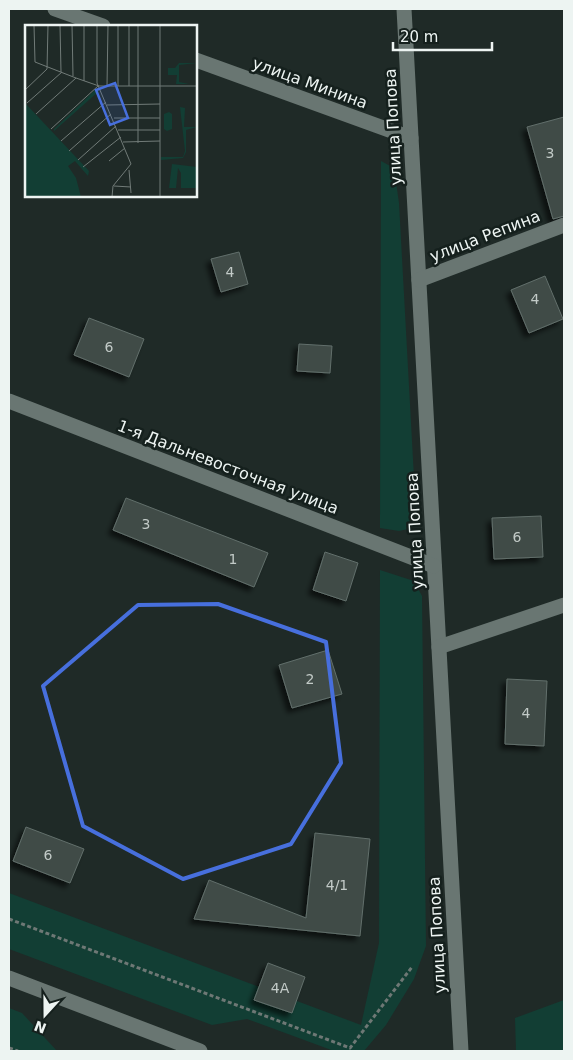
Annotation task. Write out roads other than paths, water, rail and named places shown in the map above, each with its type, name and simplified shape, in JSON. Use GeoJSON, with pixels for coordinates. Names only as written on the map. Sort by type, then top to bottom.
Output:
{"type":"FeatureCollection","features":[{"type":"Feature","properties":{"kind":"street"},"geometry":{"type":"LineString","coordinates":[[55,9],[100,25]]}},
{"type":"Feature","properties":{"kind":"street","name":"улица Попова"},"geometry":{"type":"LineString","coordinates":[[404,9],[461,1051]]}},
{"type":"Feature","properties":{"kind":"street","name":"улица Минина"},"geometry":{"type":"LineString","coordinates":[[198,61],[411,138]]}},
{"type":"Feature","properties":{"kind":"street","name":"улица Репина"},"geometry":{"type":"LineString","coordinates":[[419,280],[564,225]]}},
{"type":"Feature","properties":{"kind":"street","name":"1-я Дальневосточная улица"},"geometry":{"type":"LineString","coordinates":[[9,402],[434,566]]}},
{"type":"Feature","properties":{"kind":"street"},"geometry":{"type":"LineString","coordinates":[[439,647],[564,605]]}},
{"type":"Feature","properties":{"kind":"street"},"geometry":{"type":"LineString","coordinates":[[9,978],[200,1051]]}}]}
